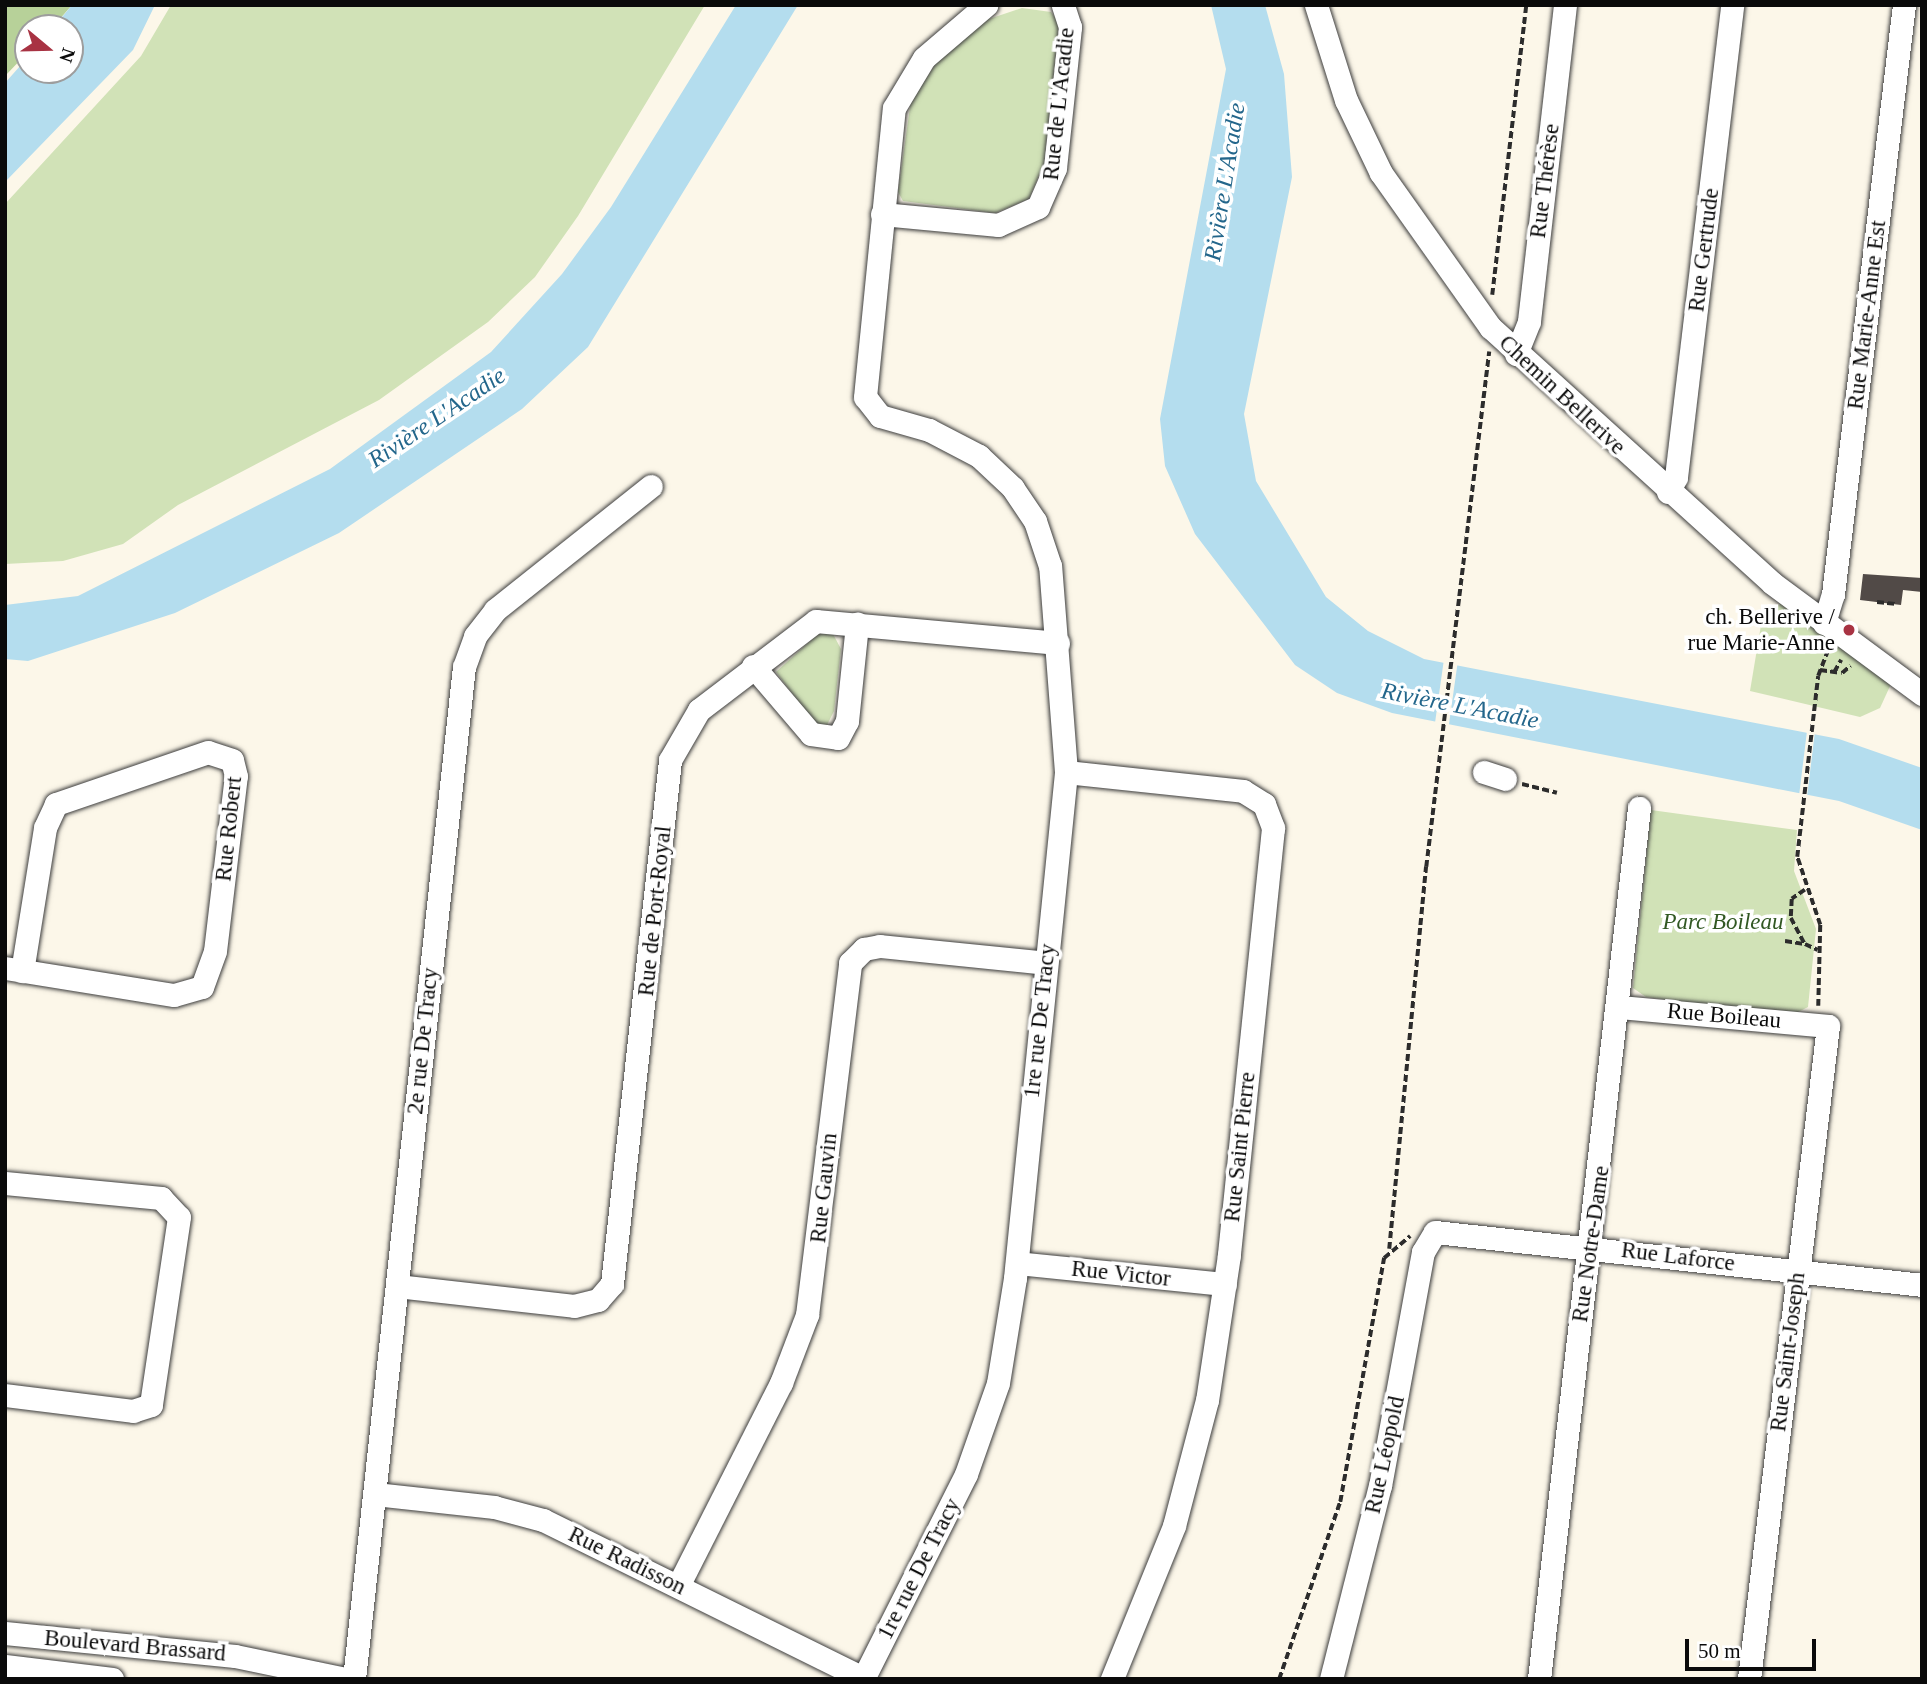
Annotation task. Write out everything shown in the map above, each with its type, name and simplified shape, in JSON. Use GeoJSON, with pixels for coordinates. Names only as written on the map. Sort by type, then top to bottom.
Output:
{"type":"FeatureCollection","features":[{"type":"Feature","properties":{"kind":"street"},"geometry":{"type":"LineString","coordinates":[[882,214],[900,93],[933,47],[986,5]]}},
{"type":"Feature","properties":{"kind":"street","name":"Rue de L'Acadie"},"geometry":{"type":"LineString","coordinates":[[882,214],[998,225],[1038,207],[1055,168],[1070,27],[1063,5]]}},
{"type":"Feature","properties":{"kind":"street","name":"Chemin Bellerive"},"geometry":{"type":"LineString","coordinates":[[1316,5],[1346,100],[1381,173],[1447,274],[1516,354],[1826,631],[1922,694]]}},
{"type":"Feature","properties":{"kind":"street","name":"Rue Thérèse"},"geometry":{"type":"LineString","coordinates":[[1516,354],[1529,321],[1565,5]]}},
{"type":"Feature","properties":{"kind":"street","name":"Rue Gertrude"},"geometry":{"type":"LineString","coordinates":[[1668,492],[1677,466],[1732,5]]}},
{"type":"Feature","properties":{"kind":"street","name":"Rue Marie-Anne Est"},"geometry":{"type":"LineString","coordinates":[[1826,631],[1833,594],[1904,5]]}},
{"type":"Feature","properties":{"kind":"street","name":"1re rue De Tracy"},"geometry":{"type":"LineString","coordinates":[[863,1678],[984,1431],[1017,1263],[1066,772],[1058,643],[1047,554],[1021,498],[960,444],[888,419],[870,407],[864,390],[882,214]]}},
{"type":"Feature","properties":{"kind":"street","name":"2e rue De Tracy"},"geometry":{"type":"LineString","coordinates":[[354,1679],[467,656],[495,610],[651,486]]}},
{"type":"Feature","properties":{"kind":"street","name":"Rue de Port-Royal"},"geometry":{"type":"LineString","coordinates":[[397,1286],[574,1306],[593,1302],[610,1289],[672,751],[691,719],[810,622],[1058,643]]}},
{"type":"Feature","properties":{"kind":"street"},"geometry":{"type":"LineString","coordinates":[[753,666],[811,734],[838,738],[847,721],[857,624]]}},
{"type":"Feature","properties":{"kind":"street","name":"Rue Robert"},"geometry":{"type":"LineString","coordinates":[[208,752],[232,760],[236,781],[215,951],[202,986],[174,995],[14,969],[45,828],[56,804],[208,752]]}},
{"type":"Feature","properties":{"kind":"street","name":"Rue Saint Pierre"},"geometry":{"type":"LineString","coordinates":[[1066,772],[1243,791],[1270,815],[1226,1284],[1207,1400],[1181,1503],[1112,1679]]}},
{"type":"Feature","properties":{"kind":"street","name":"Rue Notre-Dame"},"geometry":{"type":"LineString","coordinates":[[1539,1679],[1620,1007],[1639,808]]}},
{"type":"Feature","properties":{"kind":"street","name":"Rue Gauvin"},"geometry":{"type":"LineString","coordinates":[[678,1586],[781,1384],[807,1315],[850,963],[876,946],[1046,962]]}},
{"type":"Feature","properties":{"kind":"street","name":"Rue Boileau"},"geometry":{"type":"LineString","coordinates":[[1620,1007],[1828,1026]]}},
{"type":"Feature","properties":{"kind":"street","name":"Rue Saint-Joseph"},"geometry":{"type":"LineString","coordinates":[[1749,1679],[1828,1026]]}},
{"type":"Feature","properties":{"kind":"street"},"geometry":{"type":"LineString","coordinates":[[5,1183],[161,1198],[180,1217],[151,1405],[133,1411],[5,1395]]}},
{"type":"Feature","properties":{"kind":"street","name":"Rue Laforce"},"geometry":{"type":"LineString","coordinates":[[1424,1233],[1590,1247],[1922,1285]]}},
{"type":"Feature","properties":{"kind":"street","name":"Rue Léopold"},"geometry":{"type":"LineString","coordinates":[[1331,1679],[1380,1486],[1423,1252],[1424,1233]]}},
{"type":"Feature","properties":{"kind":"street","name":"Rue Victor"},"geometry":{"type":"LineString","coordinates":[[1017,1263],[1226,1284]]}},
{"type":"Feature","properties":{"kind":"street","name":"Rue Radisson"},"geometry":{"type":"LineString","coordinates":[[375,1494],[530,1516],[863,1678]]}},
{"type":"Feature","properties":{"kind":"street","name":"Boulevard Brassard"},"geometry":{"type":"LineString","coordinates":[[5,1633],[235,1656],[346,1679]]}},
{"type":"Feature","properties":{"kind":"street","name":"Boulevard Brassard"},"geometry":{"type":"LineString","coordinates":[[5,1666],[113,1679]]}},
{"type":"Feature","properties":{"kind":"path"},"geometry":{"type":"LineString","coordinates":[[1490,308],[1526,5]]}},
{"type":"Feature","properties":{"kind":"path"},"geometry":{"type":"LineString","coordinates":[[1279,1679],[1340,1502],[1389,1249],[1454,628],[1490,343]]}},
{"type":"Feature","properties":{"kind":"path"},"geometry":{"type":"LineString","coordinates":[[1877,602],[1895,604]]}},
{"type":"Feature","properties":{"kind":"path"},"geometry":{"type":"LineString","coordinates":[[1815,1001],[1819,918],[1805,890],[1798,865],[1818,676],[1828,651],[1826,631]]}},
{"type":"Feature","properties":{"kind":"path"},"geometry":{"type":"LineString","coordinates":[[1820,670],[1834,672],[1852,667],[1828,651]]}},
{"type":"Feature","properties":{"kind":"path"},"geometry":{"type":"LineString","coordinates":[[1834,672],[1841,660]]}},
{"type":"Feature","properties":{"kind":"path"},"geometry":{"type":"LineString","coordinates":[[1494,776],[1557,793]]}},
{"type":"Feature","properties":{"kind":"path"},"geometry":{"type":"LineString","coordinates":[[1805,890],[1792,899],[1791,918],[1800,924],[1805,944]]}},
{"type":"Feature","properties":{"kind":"path"},"geometry":{"type":"LineString","coordinates":[[1784,941],[1805,944],[1818,950]]}},
{"type":"Feature","properties":{"kind":"path"},"geometry":{"type":"LineString","coordinates":[[1389,1249],[1424,1233]]}},
{"type":"Feature","properties":{"kind":"green space"},"geometry":{"type":"Polygon","coordinates":[[[5,5],[72,5],[64,14],[14,14],[14,67],[5,76],[5,5]]]}},
{"type":"Feature","properties":{"kind":"green space"},"geometry":{"type":"Polygon","coordinates":[[[171,5],[705,5],[578,216],[535,277],[488,322],[379,400],[178,505],[123,544],[63,561],[5,564],[5,204],[141,56],[171,5]]]}},
{"type":"Feature","properties":{"kind":"green space"},"geometry":{"type":"Polygon","coordinates":[[[1022,8],[1051,12],[1059,23],[1044,163],[1029,199],[995,213],[903,201],[898,192],[911,100],[937,62],[983,21],[1022,8]]]}},
{"type":"Feature","properties":{"kind":"green space"},"geometry":{"type":"Polygon","coordinates":[[[1782,603],[1891,684],[1880,708],[1860,717],[1750,691],[1763,613],[1782,603]]]}},
{"type":"Feature","properties":{"kind":"green space"},"geometry":{"type":"Polygon","coordinates":[[[820,632],[833,634],[841,649],[834,711],[826,727],[816,725],[776,672],[820,632]]]}},
{"type":"Feature","properties":{"kind":"green space","name":"Parc Boileau"},"geometry":{"type":"Polygon","coordinates":[[[1651,810],[1797,830],[1794,871],[1816,929],[1808,1007],[1798,1012],[1728,1008],[1646,997],[1633,988],[1651,810]]]}},
{"type":"Feature","properties":{"kind":"water"},"geometry":{"type":"Polygon","coordinates":[[[72,5],[155,5],[133,50],[5,182],[5,83],[14,73],[14,84],[84,84],[84,14],[65,14],[72,5]]]}},
{"type":"Feature","properties":{"kind":"water","name":"Rivière L'Acadie"},"geometry":{"type":"Polygon","coordinates":[[[736,5],[798,5],[588,347],[522,409],[339,533],[175,613],[28,661],[5,659],[5,605],[78,596],[330,469],[491,352],[562,274],[611,207],[736,5]]]}},
{"type":"Feature","properties":{"kind":"water","name":"Rivière L'Acadie"},"geometry":{"type":"Polygon","coordinates":[[[1211,5],[1265,5],[1284,74],[1292,177],[1244,414],[1256,481],[1326,597],[1368,631],[1424,659],[1839,739],[1922,768],[1922,830],[1839,801],[1392,713],[1337,693],[1295,665],[1195,534],[1165,466],[1160,419],[1226,69],[1211,5]]]}},
{"type":"Feature","properties":{"kind":"pier"},"geometry":{"type":"Polygon","coordinates":[[[1444,659],[1458,661],[1449,727],[1435,725],[1444,659]]]}},
{"type":"Feature","properties":{"kind":"pier"},"geometry":{"type":"Polygon","coordinates":[[[1807,731],[1815,732],[1807,797],[1799,797],[1807,731]]]}},
{"type":"Feature","properties":{"kind":"building"},"geometry":{"type":"Polygon","coordinates":[[[1863,574],[1922,578],[1922,592],[1903,590],[1901,605],[1860,600],[1863,574]]]}},
{"type":"Feature","properties":{"kind":"place","name":"ch. Bellerive / rue Marie-Anne"},"geometry":{"type":"Point","coordinates":[1849,630]}}]}
